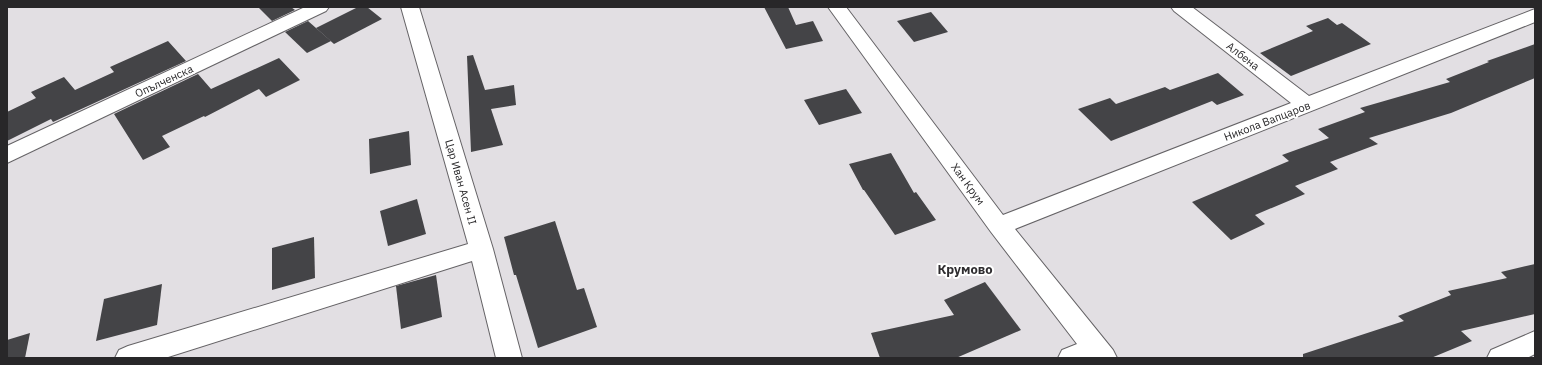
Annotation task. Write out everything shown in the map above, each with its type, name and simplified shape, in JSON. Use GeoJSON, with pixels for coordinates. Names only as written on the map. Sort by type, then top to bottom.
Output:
{"type":"FeatureCollection","features":[{"type":"Feature","properties":{"kind":"street","name":"Опълченска"},"geometry":{"type":"LineString","coordinates":[[7,155],[320,7]]}},
{"type":"Feature","properties":{"kind":"street","name":"Цар Иван Асен II"},"geometry":{"type":"LineString","coordinates":[[410,7],[481,249],[509,358]]}},
{"type":"Feature","properties":{"kind":"street","name":"Хан Крум"},"geometry":{"type":"LineString","coordinates":[[837,7],[999,226],[1100,353]]}},
{"type":"Feature","properties":{"kind":"street","name":"Албена"},"geometry":{"type":"LineString","coordinates":[[1180,7],[1307,105]]}},
{"type":"Feature","properties":{"kind":"street","name":"Никола Вапцаров"},"geometry":{"type":"LineString","coordinates":[[999,226],[1535,15]]}},
{"type":"Feature","properties":{"kind":"street"},"geometry":{"type":"LineString","coordinates":[[128,358],[481,249]]}},
{"type":"Feature","properties":{"kind":"street"},"geometry":{"type":"LineString","coordinates":[[1500,358],[1535,342]]}},
{"type":"Feature","properties":{"kind":"street"},"geometry":{"type":"LineString","coordinates":[[1071,358],[1100,353]]}},
{"type":"Feature","properties":{"kind":"building"},"geometry":{"type":"Polygon","coordinates":[[[258,7],[291,7],[295,10],[272,21],[258,7]]]}},
{"type":"Feature","properties":{"kind":"building"},"geometry":{"type":"Polygon","coordinates":[[[358,7],[367,7],[382,19],[334,44],[316,28],[358,7]]]}},
{"type":"Feature","properties":{"kind":"building"},"geometry":{"type":"Polygon","coordinates":[[[764,7],[788,7],[796,25],[813,21],[823,41],[786,49],[764,7]]]}},
{"type":"Feature","properties":{"kind":"building"},"geometry":{"type":"Polygon","coordinates":[[[931,12],[948,32],[914,42],[897,21],[931,12]]]}},
{"type":"Feature","properties":{"kind":"building"},"geometry":{"type":"Polygon","coordinates":[[[1328,18],[1337,25],[1342,23],[1371,44],[1291,76],[1260,53],[1313,31],[1306,26],[1328,18]]]}},
{"type":"Feature","properties":{"kind":"building"},"geometry":{"type":"Polygon","coordinates":[[[308,21],[331,41],[307,53],[285,32],[308,21]]]}},
{"type":"Feature","properties":{"kind":"building"},"geometry":{"type":"Polygon","coordinates":[[[168,41],[186,61],[53,122],[51,119],[7,141],[7,112],[36,98],[31,92],[64,77],[75,90],[114,72],[110,67],[168,41]]]}},
{"type":"Feature","properties":{"kind":"building"},"geometry":{"type":"Polygon","coordinates":[[[1535,44],[1535,78],[1451,113],[1369,138],[1378,144],[1330,162],[1338,169],[1295,186],[1305,194],[1255,215],[1265,224],[1231,240],[1192,202],[1289,161],[1282,155],[1329,138],[1318,129],[1365,112],[1360,108],[1450,82],[1446,79],[1489,62],[1487,61],[1535,44]]]}},
{"type":"Feature","properties":{"kind":"building"},"geometry":{"type":"Polygon","coordinates":[[[473,55],[485,90],[514,85],[516,105],[491,109],[503,145],[471,152],[467,56],[473,55]]]}},
{"type":"Feature","properties":{"kind":"building"},"geometry":{"type":"Polygon","coordinates":[[[279,58],[300,80],[266,97],[259,89],[205,117],[204,116],[162,136],[170,147],[143,160],[114,114],[198,74],[211,89],[279,58]]]}},
{"type":"Feature","properties":{"kind":"building"},"geometry":{"type":"Polygon","coordinates":[[[1218,73],[1244,95],[1217,105],[1212,101],[1111,141],[1078,109],[1110,98],[1116,104],[1165,87],[1170,90],[1218,73]]]}},
{"type":"Feature","properties":{"kind":"building"},"geometry":{"type":"Polygon","coordinates":[[[846,89],[862,113],[819,125],[804,100],[846,89]]]}},
{"type":"Feature","properties":{"kind":"building"},"geometry":{"type":"Polygon","coordinates":[[[409,131],[411,165],[370,174],[369,139],[409,131]]]}},
{"type":"Feature","properties":{"kind":"building"},"geometry":{"type":"Polygon","coordinates":[[[891,153],[914,193],[916,192],[936,220],[895,235],[863,190],[849,164],[891,153]]]}},
{"type":"Feature","properties":{"kind":"building"},"geometry":{"type":"Polygon","coordinates":[[[417,199],[426,234],[388,246],[380,211],[417,199]]]}},
{"type":"Feature","properties":{"kind":"building"},"geometry":{"type":"Polygon","coordinates":[[[555,221],[577,290],[584,288],[597,327],[538,348],[516,275],[514,275],[504,237],[555,221]]]}},
{"type":"Feature","properties":{"kind":"building"},"geometry":{"type":"Polygon","coordinates":[[[314,237],[315,278],[272,290],[272,248],[314,237]]]}},
{"type":"Feature","properties":{"kind":"building"},"geometry":{"type":"Polygon","coordinates":[[[1535,264],[1535,314],[1461,331],[1472,341],[1431,358],[1303,358],[1303,354],[1404,321],[1398,316],[1451,295],[1448,291],[1507,278],[1501,272],[1535,264]]]}},
{"type":"Feature","properties":{"kind":"building"},"geometry":{"type":"Polygon","coordinates":[[[436,275],[442,317],[401,329],[396,286],[436,275]]]}},
{"type":"Feature","properties":{"kind":"building"},"geometry":{"type":"Polygon","coordinates":[[[985,282],[1021,330],[956,358],[880,358],[871,333],[954,315],[944,300],[985,282]]]}},
{"type":"Feature","properties":{"kind":"building"},"geometry":{"type":"Polygon","coordinates":[[[162,284],[157,325],[96,341],[104,299],[162,284]]]}},
{"type":"Feature","properties":{"kind":"building"},"geometry":{"type":"Polygon","coordinates":[[[30,333],[25,358],[7,358],[7,340],[30,333]]]}},
{"type":"Feature","properties":{"kind":"district","name":"Крумово"},"geometry":{"type":"Point","coordinates":[965,269]}}]}
